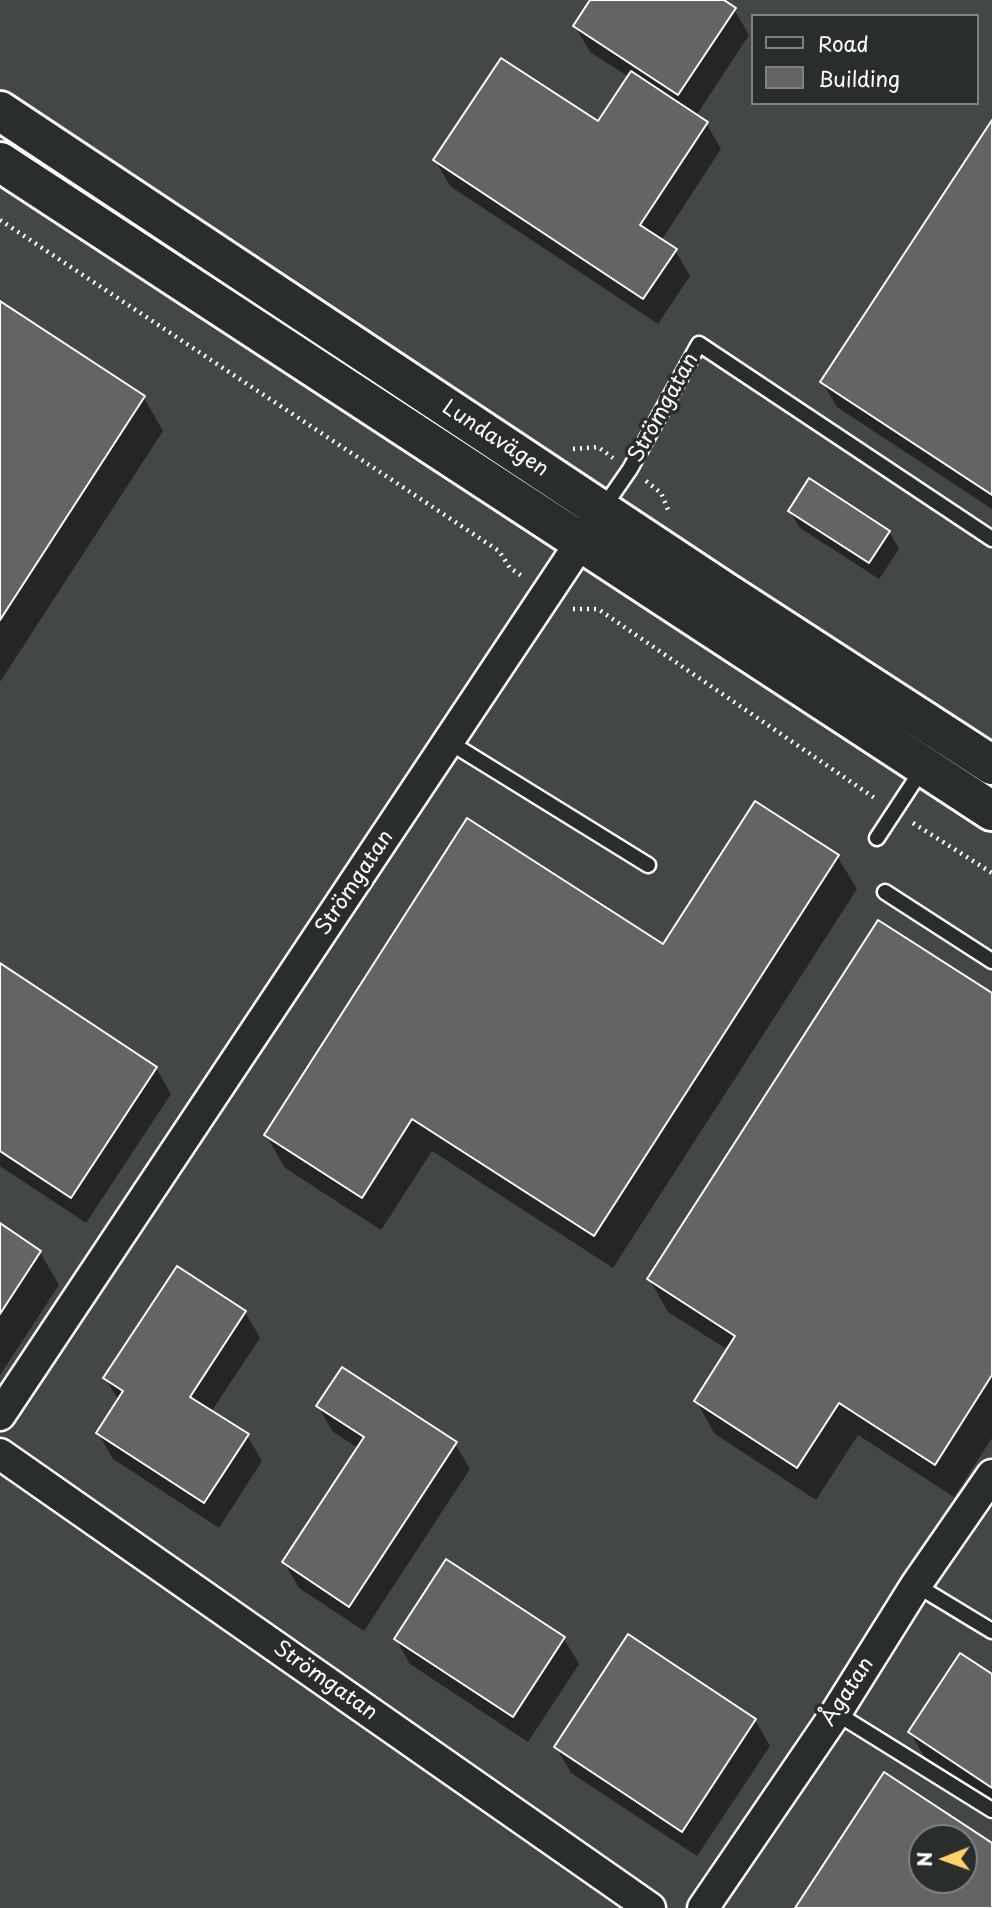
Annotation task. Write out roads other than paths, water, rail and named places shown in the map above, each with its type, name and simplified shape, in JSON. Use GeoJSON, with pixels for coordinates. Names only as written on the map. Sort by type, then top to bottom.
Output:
{"type":"FeatureCollection","features":[{"type":"Feature","properties":{"kind":"main road","name":"Lundavägen"},"geometry":{"type":"LineString","coordinates":[[0,111],[733,598],[992,765]]}},
{"type":"Feature","properties":{"kind":"main road","name":"Lundavägen"},"geometry":{"type":"LineString","coordinates":[[0,162],[992,811]]}},
{"type":"Feature","properties":{"kind":"street","name":"Strömgatan"},"geometry":{"type":"LineString","coordinates":[[0,1415],[602,509]]}},
{"type":"Feature","properties":{"kind":"street","name":"Strömgatan"},"geometry":{"type":"LineString","coordinates":[[0,1454],[650,1908]]}},
{"type":"Feature","properties":{"kind":"street","name":"Ågatan"},"geometry":{"type":"LineString","coordinates":[[709,1906],[836,1713],[916,1585],[992,1475]]}},
{"type":"Feature","properties":{"kind":"lane","name":"Strömgatan"},"geometry":{"type":"LineString","coordinates":[[602,509],[630,469],[699,344],[992,539]]}},
{"type":"Feature","properties":{"kind":"lane"},"geometry":{"type":"LineString","coordinates":[[449,742],[648,865]]}},
{"type":"Feature","properties":{"kind":"lane"},"geometry":{"type":"LineString","coordinates":[[877,838],[924,766]]}},
{"type":"Feature","properties":{"kind":"lane"},"geometry":{"type":"LineString","coordinates":[[885,892],[992,961]]}},
{"type":"Feature","properties":{"kind":"lane"},"geometry":{"type":"LineString","coordinates":[[916,1585],[992,1632]]}},
{"type":"Feature","properties":{"kind":"lane"},"geometry":{"type":"LineString","coordinates":[[836,1713],[992,1810]]}}]}
